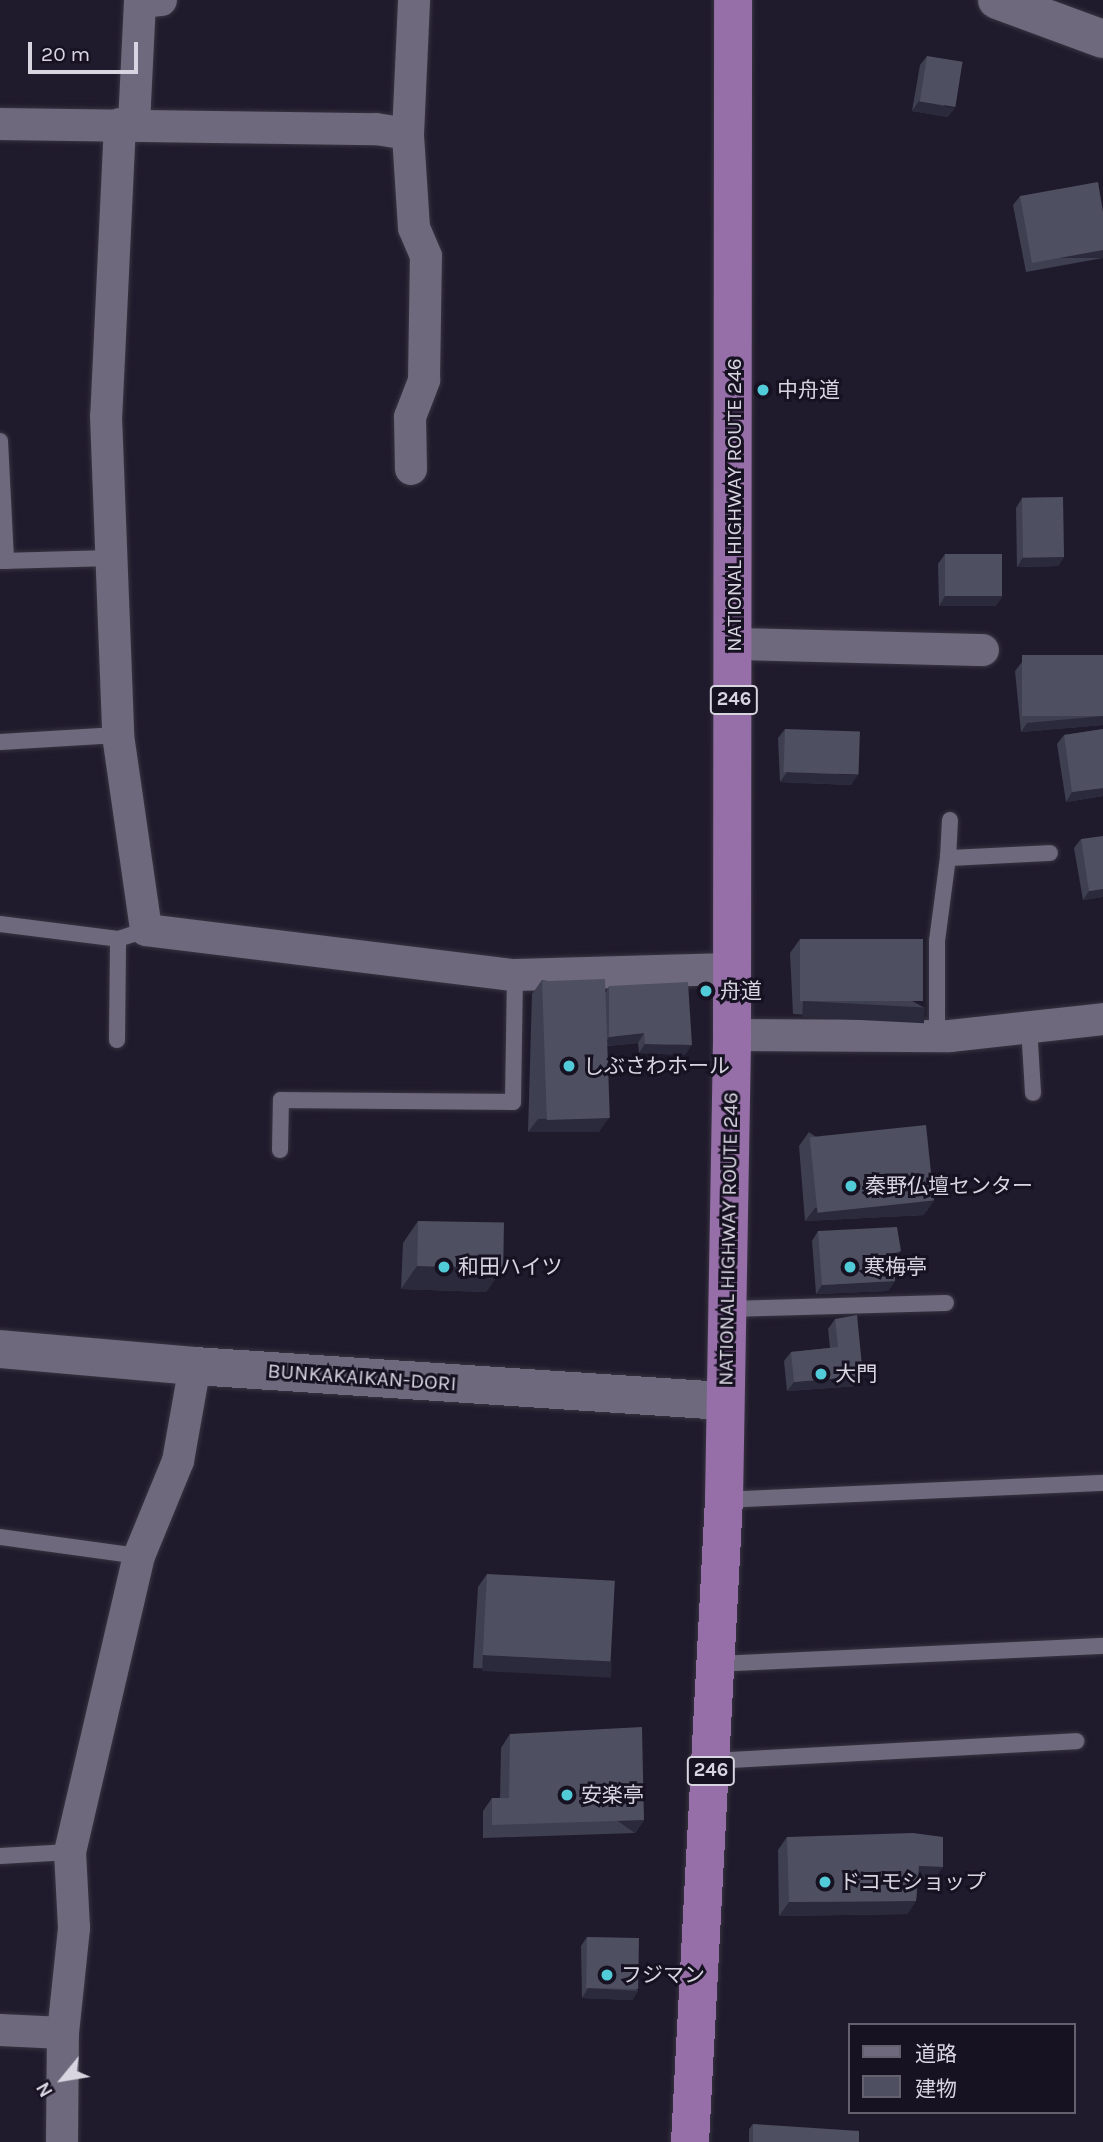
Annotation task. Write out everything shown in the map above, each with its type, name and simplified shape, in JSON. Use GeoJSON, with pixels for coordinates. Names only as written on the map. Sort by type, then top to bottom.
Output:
{"type":"FeatureCollection","features":[{"type":"Feature","properties":{"kind":"highway","name":"NATIONAL HIGHWAY ROUTE 246"},"geometry":{"type":"LineString","coordinates":[[690,2142],[723,1500],[732,1034],[733,0]]}},
{"type":"Feature","properties":{"kind":"street"},"geometry":{"type":"LineString","coordinates":[[161,0],[140,2],[127,124],[106,416],[118,735],[132,934],[515,975],[731,970]]}},
{"type":"Feature","properties":{"kind":"street"},"geometry":{"type":"LineString","coordinates":[[411,469],[410,417],[424,380],[426,256],[414,228],[408,134],[414,0]]}},
{"type":"Feature","properties":{"kind":"street"},"geometry":{"type":"LineString","coordinates":[[997,0],[1103,39]]}},
{"type":"Feature","properties":{"kind":"street"},"geometry":{"type":"LineString","coordinates":[[0,124],[376,129],[408,134]]}},
{"type":"Feature","properties":{"kind":"street"},"geometry":{"type":"LineString","coordinates":[[734,644],[983,650]]}},
{"type":"Feature","properties":{"kind":"street"},"geometry":{"type":"LineString","coordinates":[[732,1034],[950,1036],[1103,1018]]}},
{"type":"Feature","properties":{"kind":"street","name":"BUNKAKAIKAN-DORI"},"geometry":{"type":"LineString","coordinates":[[0,1349],[195,1366],[724,1401]]}},
{"type":"Feature","properties":{"kind":"street"},"geometry":{"type":"LineString","coordinates":[[62,2142],[63,2034],[74,1928],[69,1852],[139,1556],[178,1461],[195,1366]]}},
{"type":"Feature","properties":{"kind":"street"},"geometry":{"type":"LineString","coordinates":[[0,2029],[63,2034]]}},
{"type":"Feature","properties":{"kind":"lane"},"geometry":{"type":"LineString","coordinates":[[0,441],[3,561],[112,558]]}},
{"type":"Feature","properties":{"kind":"lane"},"geometry":{"type":"LineString","coordinates":[[0,742],[118,735]]}},
{"type":"Feature","properties":{"kind":"lane"},"geometry":{"type":"LineString","coordinates":[[937,1034],[937,942],[948,859],[950,820]]}},
{"type":"Feature","properties":{"kind":"lane"},"geometry":{"type":"LineString","coordinates":[[948,859],[1051,853]]}},
{"type":"Feature","properties":{"kind":"lane"},"geometry":{"type":"LineString","coordinates":[[0,924],[132,934],[117,1040]]}},
{"type":"Feature","properties":{"kind":"lane"},"geometry":{"type":"LineString","coordinates":[[280,1150],[281,1100],[513,1102],[515,975]]}},
{"type":"Feature","properties":{"kind":"lane"},"geometry":{"type":"LineString","coordinates":[[1029,1027],[1033,1093]]}},
{"type":"Feature","properties":{"kind":"lane"},"geometry":{"type":"LineString","coordinates":[[726,1309],[946,1303]]}},
{"type":"Feature","properties":{"kind":"lane"},"geometry":{"type":"LineString","coordinates":[[723,1500],[1103,1483]]}},
{"type":"Feature","properties":{"kind":"lane"},"geometry":{"type":"LineString","coordinates":[[0,1536],[139,1556]]}},
{"type":"Feature","properties":{"kind":"lane"},"geometry":{"type":"LineString","coordinates":[[716,1664],[1103,1646]]}},
{"type":"Feature","properties":{"kind":"lane"},"geometry":{"type":"LineString","coordinates":[[711,1760],[1076,1741]]}},
{"type":"Feature","properties":{"kind":"lane"},"geometry":{"type":"LineString","coordinates":[[0,1856],[69,1852]]}},
{"type":"Feature","properties":{"kind":"building"},"geometry":{"type":"Polygon","coordinates":[[[927,56],[963,62],[955,107],[920,101],[927,56]]]}},
{"type":"Feature","properties":{"kind":"building"},"geometry":{"type":"Polygon","coordinates":[[[1098,182],[1103,212],[1103,250],[1032,263],[1020,196],[1098,182]]]}},
{"type":"Feature","properties":{"kind":"building"},"geometry":{"type":"Polygon","coordinates":[[[1063,497],[1064,557],[1023,558],[1022,498],[1063,497]]]}},
{"type":"Feature","properties":{"kind":"building"},"geometry":{"type":"Polygon","coordinates":[[[945,554],[1002,554],[1002,596],[945,596],[945,554]]]}},
{"type":"Feature","properties":{"kind":"building"},"geometry":{"type":"Polygon","coordinates":[[[1022,655],[1103,655],[1103,716],[1022,716],[1022,655]]]}},
{"type":"Feature","properties":{"kind":"building"},"geometry":{"type":"Polygon","coordinates":[[[785,729],[860,732],[858,775],[783,772],[785,729]]]}},
{"type":"Feature","properties":{"kind":"building"},"geometry":{"type":"Polygon","coordinates":[[[1103,729],[1103,788],[1072,792],[1064,735],[1103,729]]]}},
{"type":"Feature","properties":{"kind":"building"},"geometry":{"type":"Polygon","coordinates":[[[1103,836],[1103,889],[1089,891],[1081,839],[1103,836]]]}},
{"type":"Feature","properties":{"kind":"building"},"geometry":{"type":"Polygon","coordinates":[[[800,939],[923,939],[923,1001],[800,1001],[800,939]]]}},
{"type":"Feature","properties":{"kind":"building"},"geometry":{"type":"Polygon","coordinates":[[[605,979],[610,1118],[547,1120],[542,981],[605,979]]]}},
{"type":"Feature","properties":{"kind":"building"},"geometry":{"type":"Polygon","coordinates":[[[688,982],[692,1045],[645,1044],[644,1033],[609,1037],[609,986],[688,982]]]}},
{"type":"Feature","properties":{"kind":"building"},"geometry":{"type":"Polygon","coordinates":[[[926,1125],[934,1201],[818,1213],[810,1137],[926,1125]]]}},
{"type":"Feature","properties":{"kind":"building"},"geometry":{"type":"Polygon","coordinates":[[[418,1221],[504,1223],[503,1267],[417,1266],[418,1221]]]}},
{"type":"Feature","properties":{"kind":"building"},"geometry":{"type":"Polygon","coordinates":[[[897,1227],[901,1251],[893,1254],[895,1281],[822,1285],[818,1231],[897,1227]]]}},
{"type":"Feature","properties":{"kind":"building"},"geometry":{"type":"Polygon","coordinates":[[[857,1315],[863,1376],[794,1382],[791,1352],[838,1347],[835,1319],[857,1315]]]}},
{"type":"Feature","properties":{"kind":"building"},"geometry":{"type":"Polygon","coordinates":[[[487,1574],[615,1581],[611,1662],[483,1655],[487,1574]]]}},
{"type":"Feature","properties":{"kind":"building"},"geometry":{"type":"Polygon","coordinates":[[[642,1727],[644,1820],[492,1825],[492,1798],[509,1798],[510,1734],[642,1727]]]}},
{"type":"Feature","properties":{"kind":"building"},"geometry":{"type":"Polygon","coordinates":[[[913,1833],[943,1837],[943,1867],[919,1866],[916,1901],[789,1902],[787,1837],[913,1833]]]}},
{"type":"Feature","properties":{"kind":"building"},"geometry":{"type":"Polygon","coordinates":[[[587,1937],[639,1938],[638,1989],[586,1988],[587,1937]]]}},
{"type":"Feature","properties":{"kind":"building"},"geometry":{"type":"Polygon","coordinates":[[[753,2124],[859,2131],[859,2142],[753,2142],[753,2124]]]}},
{"type":"Feature","properties":{"kind":"place","name":"中舟道"},"geometry":{"type":"Point","coordinates":[763,390]}},
{"type":"Feature","properties":{"kind":"place","name":"舟道"},"geometry":{"type":"Point","coordinates":[706,991]}},
{"type":"Feature","properties":{"kind":"place","name":"しぶさわホール"},"geometry":{"type":"Point","coordinates":[569,1066]}},
{"type":"Feature","properties":{"kind":"place","name":"秦野仏壇センター"},"geometry":{"type":"Point","coordinates":[851,1186]}},
{"type":"Feature","properties":{"kind":"place","name":"和田ハイツ"},"geometry":{"type":"Point","coordinates":[444,1267]}},
{"type":"Feature","properties":{"kind":"place","name":"寒梅亭"},"geometry":{"type":"Point","coordinates":[850,1267]}},
{"type":"Feature","properties":{"kind":"place","name":"大門"},"geometry":{"type":"Point","coordinates":[821,1374]}},
{"type":"Feature","properties":{"kind":"place","name":"安楽亭"},"geometry":{"type":"Point","coordinates":[567,1795]}},
{"type":"Feature","properties":{"kind":"place","name":"ドコモショップ"},"geometry":{"type":"Point","coordinates":[825,1882]}},
{"type":"Feature","properties":{"kind":"place","name":"フジマン"},"geometry":{"type":"Point","coordinates":[607,1975]}}]}
